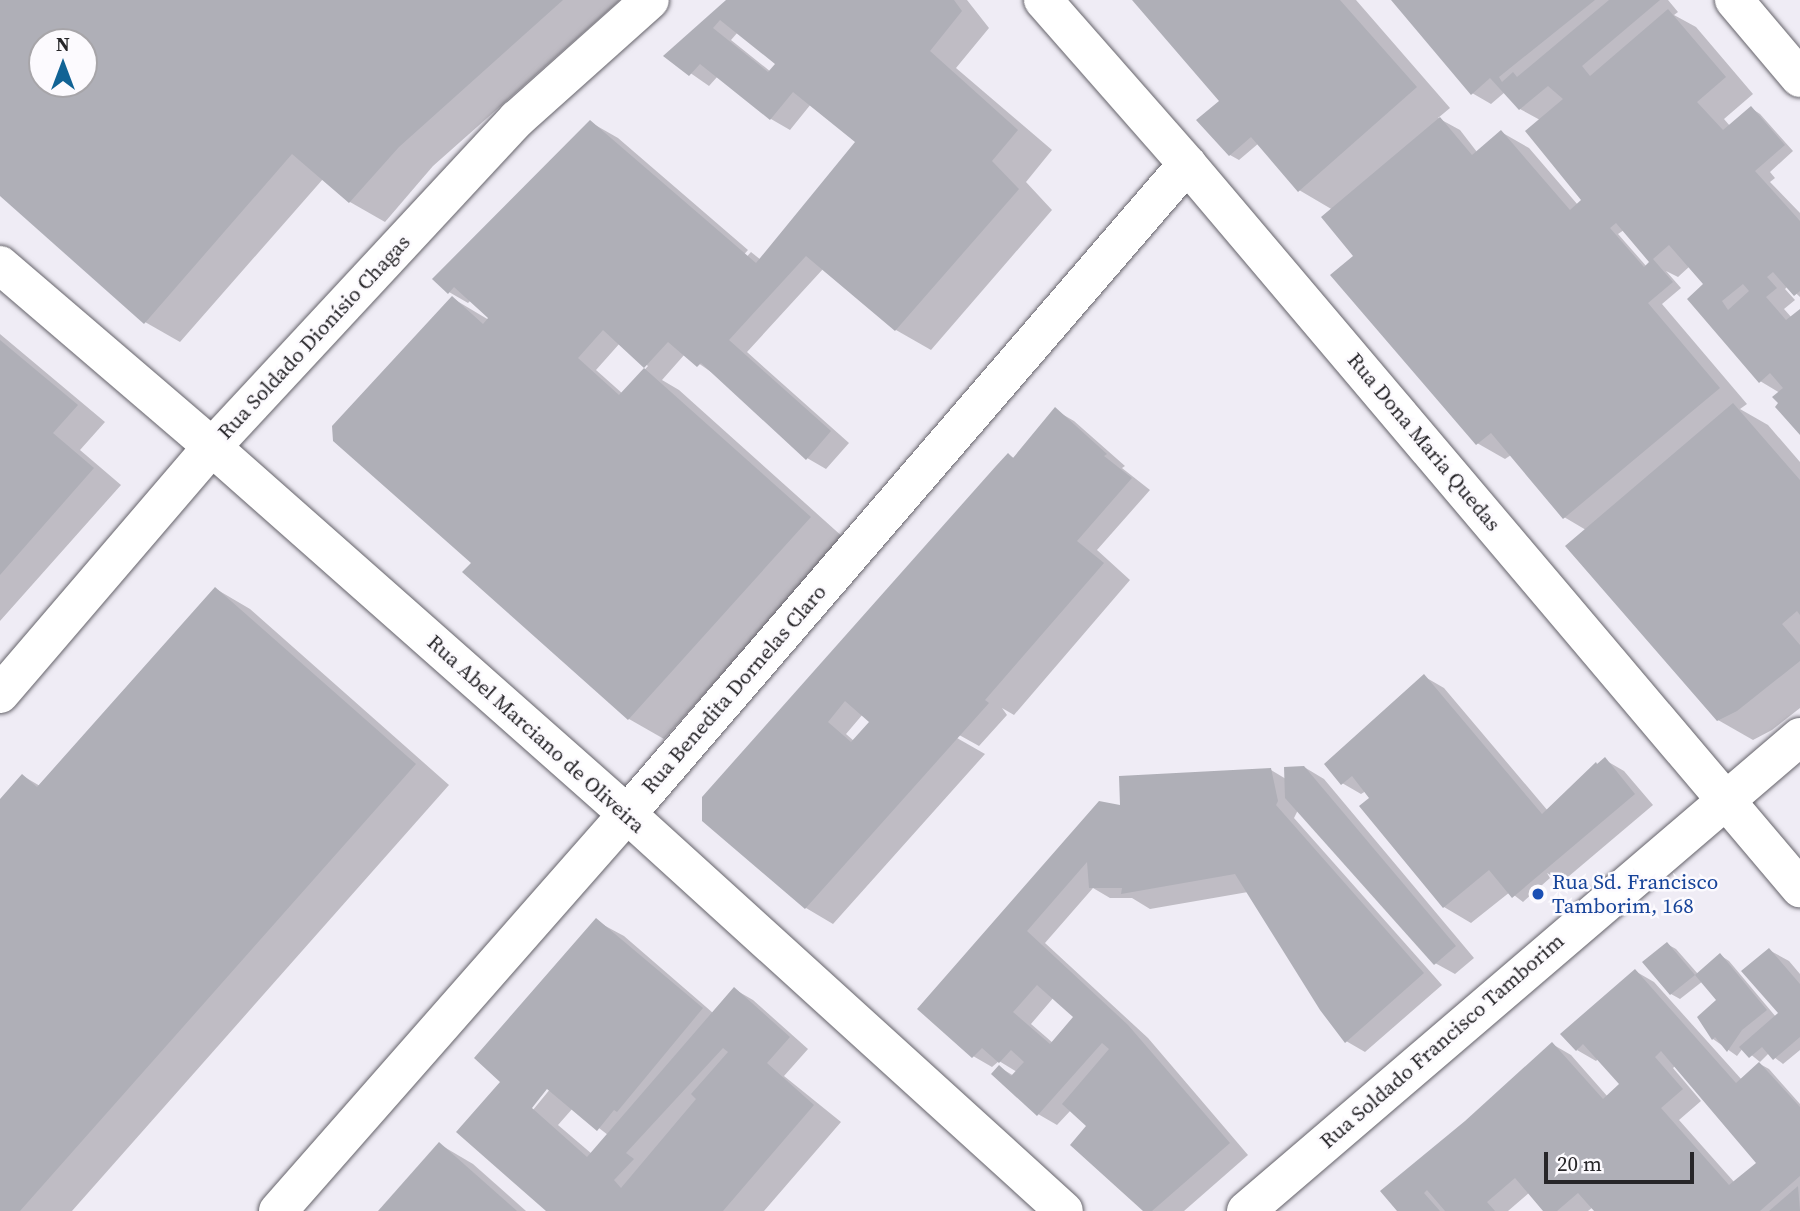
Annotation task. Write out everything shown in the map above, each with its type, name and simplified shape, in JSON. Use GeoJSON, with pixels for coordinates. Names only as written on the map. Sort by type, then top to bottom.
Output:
{"type":"FeatureCollection","features":[{"type":"Feature","properties":{"kind":"street","name":"Rua Soldado Dionísio Chagas"},"geometry":{"type":"LineString","coordinates":[[0,694],[212,447],[517,119],[650,0]]}},
{"type":"Feature","properties":{"kind":"street","name":"Rua Dona Maria Quedas"},"geometry":{"type":"LineString","coordinates":[[1043,0],[1187,164],[1726,797],[1800,888]]}},
{"type":"Feature","properties":{"kind":"street"},"geometry":{"type":"LineString","coordinates":[[1734,0],[1800,78]]}},
{"type":"Feature","properties":{"kind":"street","name":"Rua Benedita Dornelas Claro"},"geometry":{"type":"LineString","coordinates":[[278,1211],[627,814],[1187,164]]}},
{"type":"Feature","properties":{"kind":"street","name":"Rua Abel Marciano de Oliveira"},"geometry":{"type":"LineString","coordinates":[[0,265],[212,447],[627,814],[1063,1211]]}},
{"type":"Feature","properties":{"kind":"street","name":"Rua Soldado Francisco Tamborim"},"geometry":{"type":"LineString","coordinates":[[1245,1211],[1726,797],[1800,737]]}},
{"type":"Feature","properties":{"kind":"building"},"geometry":{"type":"Polygon","coordinates":[[[0,0],[563,0],[399,147],[349,203],[292,154],[144,324],[0,196],[0,0]]]}},
{"type":"Feature","properties":{"kind":"building"},"geometry":{"type":"Polygon","coordinates":[[[726,0],[954,0],[962,11],[930,51],[1018,130],[992,161],[1019,189],[895,331],[806,256],[729,340],[831,431],[806,460],[701,363],[697,367],[668,342],[644,368],[811,517],[628,720],[462,572],[471,563],[333,441],[332,426],[452,296],[483,324],[488,318],[454,287],[448,294],[432,279],[590,120],[756,263],[855,142],[793,92],[770,120],[700,64],[689,76],[663,56],[726,0]],[[720,20],[713,28],[768,72],[775,64],[720,20]],[[603,330],[578,358],[619,395],[644,368],[603,330]]]}},
{"type":"Feature","properties":{"kind":"building"},"geometry":{"type":"Polygon","coordinates":[[[1132,0],[1340,0],[1417,87],[1298,192],[1251,137],[1229,156],[1196,120],[1219,101],[1132,0]]]}},
{"type":"Feature","properties":{"kind":"building"},"geometry":{"type":"Polygon","coordinates":[[[1391,0],[1595,0],[1499,77],[1502,82],[1513,72],[1517,77],[1609,0],[1660,0],[1582,66],[1590,76],[1668,9],[1726,77],[1697,102],[1723,130],[1751,106],[1785,145],[1755,171],[1800,221],[1800,291],[1794,296],[1773,272],[1767,277],[1777,288],[1766,297],[1786,320],[1800,309],[1800,435],[1775,407],[1778,403],[1772,397],[1783,388],[1770,373],[1759,383],[1687,299],[1703,284],[1669,245],[1653,259],[1673,282],[1648,303],[1720,388],[1563,519],[1491,433],[1476,445],[1330,275],[1353,256],[1321,217],[1440,117],[1472,155],[1501,130],[1570,210],[1581,200],[1525,131],[1563,99],[1548,86],[1519,110],[1490,78],[1471,95],[1391,0]],[[1616,223],[1610,228],[1644,267],[1649,262],[1616,223]],[[1743,284],[1722,301],[1728,310],[1749,291],[1743,284]]]}},
{"type":"Feature","properties":{"kind":"building"},"geometry":{"type":"Polygon","coordinates":[[[0,340],[78,405],[53,433],[94,468],[0,575],[0,340]]]}},
{"type":"Feature","properties":{"kind":"building"},"geometry":{"type":"Polygon","coordinates":[[[1733,403],[1800,480],[1800,615],[1797,611],[1782,624],[1800,645],[1800,661],[1737,711],[1717,721],[1565,546],[1733,403]]]}},
{"type":"Feature","properties":{"kind":"building"},"geometry":{"type":"Polygon","coordinates":[[[1055,407],[1107,454],[1104,456],[1132,478],[1077,541],[1104,563],[985,700],[989,703],[805,909],[702,821],[702,797],[996,466],[1008,453],[1013,458],[1055,407]],[[845,701],[828,722],[851,742],[869,722],[845,701]]]}},
{"type":"Feature","properties":{"kind":"building"},"geometry":{"type":"Polygon","coordinates":[[[215,587],[416,764],[20,1211],[0,1211],[0,799],[22,774],[37,787],[215,587]]]}},
{"type":"Feature","properties":{"kind":"building"},"geometry":{"type":"Polygon","coordinates":[[[1424,674],[1542,814],[1596,762],[1597,764],[1605,757],[1635,794],[1512,898],[1489,870],[1443,908],[1359,806],[1369,798],[1352,776],[1341,785],[1324,764],[1424,674]]]}},
{"type":"Feature","properties":{"kind":"building"},"geometry":{"type":"Polygon","coordinates":[[[1304,766],[1456,946],[1434,965],[1285,798],[1284,767],[1304,766]]]}},
{"type":"Feature","properties":{"kind":"building"},"geometry":{"type":"Polygon","coordinates":[[[1271,768],[1278,801],[1276,805],[1424,973],[1345,1043],[1320,1010],[1235,874],[1121,894],[1122,888],[1089,888],[1087,862],[1027,931],[1128,1025],[1230,1143],[1152,1211],[1143,1211],[1070,1145],[1086,1126],[1062,1104],[1109,1049],[1102,1043],[1037,1116],[991,1074],[999,1065],[1011,1076],[1024,1062],[1011,1050],[999,1063],[982,1048],[972,1058],[917,1009],[1099,801],[1120,805],[1119,776],[1271,768]],[[1037,985],[1013,1012],[1050,1044],[1073,1017],[1037,985]]]}},
{"type":"Feature","properties":{"kind":"building"},"geometry":{"type":"Polygon","coordinates":[[[596,918],[703,1008],[617,1112],[614,1110],[597,1131],[547,1089],[532,1108],[587,1157],[734,987],[790,1037],[767,1063],[814,1105],[723,1211],[546,1211],[456,1132],[500,1082],[474,1058],[596,918]],[[723,1048],[626,1153],[634,1159],[614,1180],[621,1188],[696,1099],[691,1094],[728,1052],[723,1048]]]}},
{"type":"Feature","properties":{"kind":"building"},"geometry":{"type":"Polygon","coordinates":[[[1667,942],[1695,975],[1670,995],[1642,962],[1667,942]]]}},
{"type":"Feature","properties":{"kind":"building"},"geometry":{"type":"Polygon","coordinates":[[[1769,948],[1800,984],[1800,1037],[1773,1060],[1762,1047],[1749,1058],[1739,1047],[1778,1013],[1741,971],[1769,948]]]}},
{"type":"Feature","properties":{"kind":"building"},"geometry":{"type":"Polygon","coordinates":[[[1720,953],[1767,1010],[1742,1030],[1727,1052],[1715,1037],[1712,1040],[1697,1017],[1716,1000],[1695,975],[1720,953]]]}},
{"type":"Feature","properties":{"kind":"building"},"geometry":{"type":"Polygon","coordinates":[[[1635,969],[1736,1083],[1759,1062],[1800,1107],[1800,1176],[1760,1211],[1594,1211],[1578,1193],[1557,1211],[1543,1211],[1515,1178],[1487,1202],[1495,1211],[1445,1211],[1427,1190],[1424,1193],[1440,1211],[1397,1211],[1380,1191],[1465,1121],[1552,1042],[1603,1099],[1619,1084],[1583,1044],[1576,1051],[1560,1034],[1635,969]],[[1661,1051],[1655,1057],[1683,1089],[1661,1108],[1729,1185],[1756,1163],[1661,1051]]]}},
{"type":"Feature","properties":{"kind":"building"},"geometry":{"type":"Polygon","coordinates":[[[439,1142],[517,1211],[378,1211],[439,1142]]]}},
{"type":"Feature","properties":{"kind":"building"},"geometry":{"type":"Polygon","coordinates":[[[1798,1186],[1800,1211],[1769,1211],[1798,1186]]]}},
{"type":"Feature","properties":{"kind":"place","name":"Rua Sd. Francisco Tamborim, 168"},"geometry":{"type":"Point","coordinates":[1538,894]}}]}
